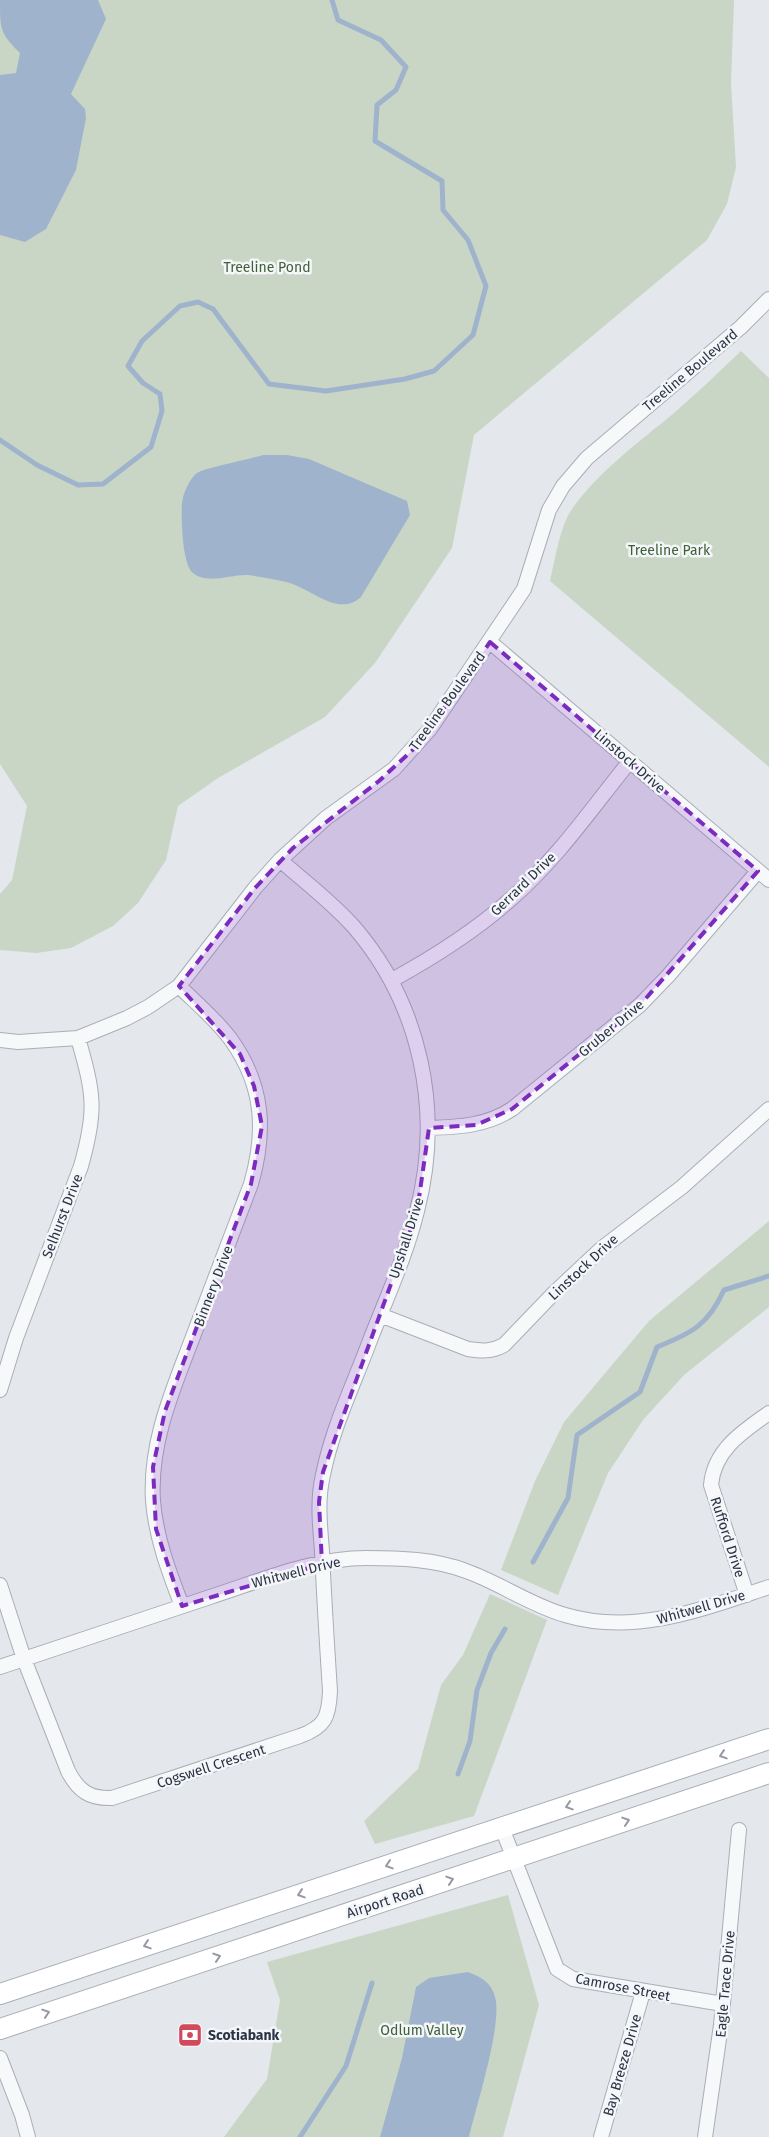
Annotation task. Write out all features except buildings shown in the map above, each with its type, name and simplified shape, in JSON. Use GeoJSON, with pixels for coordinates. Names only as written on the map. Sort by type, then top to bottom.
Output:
{"type":"FeatureCollection","features":[{"type":"Feature","properties":{"kind":"main road"},"geometry":{"type":"LineString","coordinates":[[0,1994],[769,1739]]}},
{"type":"Feature","properties":{"kind":"main road","name":"Airport Road"},"geometry":{"type":"LineString","coordinates":[[0,2029],[769,1773]]}},
{"type":"Feature","properties":{"kind":"street","name":"Treeline Boulevard"},"geometry":{"type":"LineString","coordinates":[[0,1040],[18,1042],[78,1038],[141,1011],[179,986],[255,888],[280,860],[326,818],[379,781],[406,756],[430,729],[524,589],[530,575],[544,523],[563,486],[587,458],[741,327],[769,299]]}},
{"type":"Feature","properties":{"kind":"street","name":"Linstock Drive"},"geometry":{"type":"LineString","coordinates":[[490,642],[764,875]]}},
{"type":"Feature","properties":{"kind":"street","name":"Gerrard Drive"},"geometry":{"type":"LineString","coordinates":[[392,980],[459,939],[512,899],[551,858],[630,761]]}},
{"type":"Feature","properties":{"kind":"street","name":"Upshall Drive"},"geometry":{"type":"LineString","coordinates":[[280,860],[330,902],[347,920],[366,942],[392,980],[401,998],[420,1057],[429,1128],[425,1172],[417,1212],[333,1439],[323,1472],[319,1502],[322,1564]]}},
{"type":"Feature","properties":{"kind":"street","name":"Gruber Drive"},"geometry":{"type":"LineString","coordinates":[[429,1128],[476,1125],[497,1118],[512,1109],[640,1005],[764,875]]}},
{"type":"Feature","properties":{"kind":"street","name":"Binnery Drive"},"geometry":{"type":"LineString","coordinates":[[179,986],[231,1040],[240,1054],[254,1086],[262,1126],[258,1162],[251,1184],[173,1388],[158,1440],[153,1475],[156,1529],[162,1553],[182,1606]]}},
{"type":"Feature","properties":{"kind":"street","name":"Selhurst Drive"},"geometry":{"type":"LineString","coordinates":[[0,1390],[11,1353],[81,1166],[88,1142],[93,1106],[92,1091],[78,1038]]}},
{"type":"Feature","properties":{"kind":"street","name":"Linstock Drive"},"geometry":{"type":"LineString","coordinates":[[380,1315],[468,1349],[494,1350],[504,1345],[554,1293],[602,1248],[682,1187],[769,1109]]}},
{"type":"Feature","properties":{"kind":"street","name":"Rufford Drive"},"geometry":{"type":"LineString","coordinates":[[748,1595],[711,1485],[712,1469],[728,1446],[769,1413]]}},
{"type":"Feature","properties":{"kind":"street","name":"Whitwell Drive"},"geometry":{"type":"LineString","coordinates":[[0,1667],[292,1571],[322,1564],[364,1558],[404,1559],[443,1565],[466,1571],[522,1598],[566,1615],[610,1622],[650,1622],[666,1619],[769,1587]]}},
{"type":"Feature","properties":{"kind":"street","name":"Cogswell Crescent"},"geometry":{"type":"LineString","coordinates":[[24,1659],[75,1784],[83,1792],[94,1797],[112,1798],[300,1736],[320,1727],[329,1708],[322,1564]]}},
{"type":"Feature","properties":{"kind":"street"},"geometry":{"type":"LineString","coordinates":[[0,1585],[24,1659]]}},
{"type":"Feature","properties":{"kind":"street","name":"Camrose Street"},"geometry":{"type":"LineString","coordinates":[[502,1828],[557,1969],[573,1979],[723,2004]]}},
{"type":"Feature","properties":{"kind":"street","name":"Eagle Trace Drive"},"geometry":{"type":"LineString","coordinates":[[705,2137],[723,2004],[739,1830]]}},
{"type":"Feature","properties":{"kind":"street","name":"Bay Breeze Drive"},"geometry":{"type":"LineString","coordinates":[[601,2137],[643,1992]]}},
{"type":"Feature","properties":{"kind":"street"},"geometry":{"type":"LineString","coordinates":[[0,2058],[22,2115],[28,2137]]}},
{"type":"Feature","properties":{"kind":"highlighted area"},"geometry":{"type":"Polygon","coordinates":[[[490,642],[758,871],[640,1005],[512,1109],[476,1125],[429,1128],[417,1212],[323,1472],[319,1502],[322,1564],[182,1606],[156,1529],[153,1467],[165,1411],[251,1184],[262,1126],[254,1086],[240,1054],[179,986],[255,888],[293,848],[379,781],[419,744],[490,642]]]}},
{"type":"Feature","properties":{"kind":"green space","name":"Treeline Pond"},"geometry":{"type":"Polygon","coordinates":[[[0,0],[734,0],[731,83],[736,167],[727,204],[707,240],[474,435],[452,548],[375,663],[325,717],[218,778],[178,806],[166,860],[138,903],[113,926],[71,948],[36,953],[0,950],[0,894],[12,880],[27,806],[0,764],[0,0]]]}},
{"type":"Feature","properties":{"kind":"green space","name":"Treeline Park"},"geometry":{"type":"Polygon","coordinates":[[[741,351],[769,378],[769,767],[550,581],[564,524],[572,509],[583,495],[620,458],[683,405],[741,351]]]}},
{"type":"Feature","properties":{"kind":"green space"},"geometry":{"type":"Polygon","coordinates":[[[769,1221],[769,1307],[684,1375],[643,1420],[608,1473],[558,1595],[501,1570],[535,1481],[564,1422],[649,1321],[769,1221]]]}},
{"type":"Feature","properties":{"kind":"green space"},"geometry":{"type":"Polygon","coordinates":[[[490,1594],[547,1620],[474,1816],[375,1844],[364,1821],[418,1769],[441,1685],[463,1655],[490,1594]]]}},
{"type":"Feature","properties":{"kind":"green space","name":"Odlum Valley"},"geometry":{"type":"Polygon","coordinates":[[[508,1895],[539,2005],[503,2137],[224,2137],[267,2079],[280,2000],[267,1962],[508,1895]]]}},
{"type":"Feature","properties":{"kind":"water"},"geometry":{"type":"Polygon","coordinates":[[[0,0],[98,0],[106,19],[71,94],[85,109],[86,118],[76,170],[46,229],[25,242],[0,235],[0,75],[16,73],[20,53],[2,30],[0,0]]]}},
{"type":"Feature","properties":{"kind":"water"},"geometry":{"type":"Polygon","coordinates":[[[263,455],[287,455],[309,459],[407,501],[410,515],[361,597],[352,603],[343,604],[324,600],[296,585],[286,582],[248,575],[206,578],[193,573],[189,568],[184,551],[182,503],[191,479],[201,471],[263,455]]]}},
{"type":"Feature","properties":{"kind":"water"},"geometry":{"type":"Polygon","coordinates":[[[468,1972],[481,1978],[488,1984],[495,1997],[496,2009],[492,2045],[469,2137],[380,2137],[402,2058],[416,1987],[429,1978],[468,1972]]]}},
{"type":"Feature","properties":{"kind":"waterway"},"geometry":{"type":"LineString","coordinates":[[0,440],[37,465],[78,485],[103,484],[151,447],[162,411],[160,394],[143,383],[128,366],[142,341],[180,306],[198,302],[213,309],[269,384],[326,391],[405,379],[434,371],[473,335],[486,286],[468,240],[443,210],[442,181],[375,141],[377,105],[396,90],[406,67],[381,40],[338,20],[332,0]]}},
{"type":"Feature","properties":{"kind":"waterway"},"geometry":{"type":"LineString","coordinates":[[533,1562],[568,1498],[577,1435],[640,1392],[657,1347],[680,1337],[698,1326],[712,1312],[724,1290],[769,1276]]}},
{"type":"Feature","properties":{"kind":"waterway"},"geometry":{"type":"LineString","coordinates":[[458,1774],[470,1741],[477,1690],[491,1653],[505,1629]]}},
{"type":"Feature","properties":{"kind":"waterway"},"geometry":{"type":"LineString","coordinates":[[300,2137],[346,2066],[372,1983]]}},
{"type":"Feature","properties":{"kind":"place","name":"Scotiabank"},"geometry":{"type":"Point","coordinates":[190,2035]}}]}
